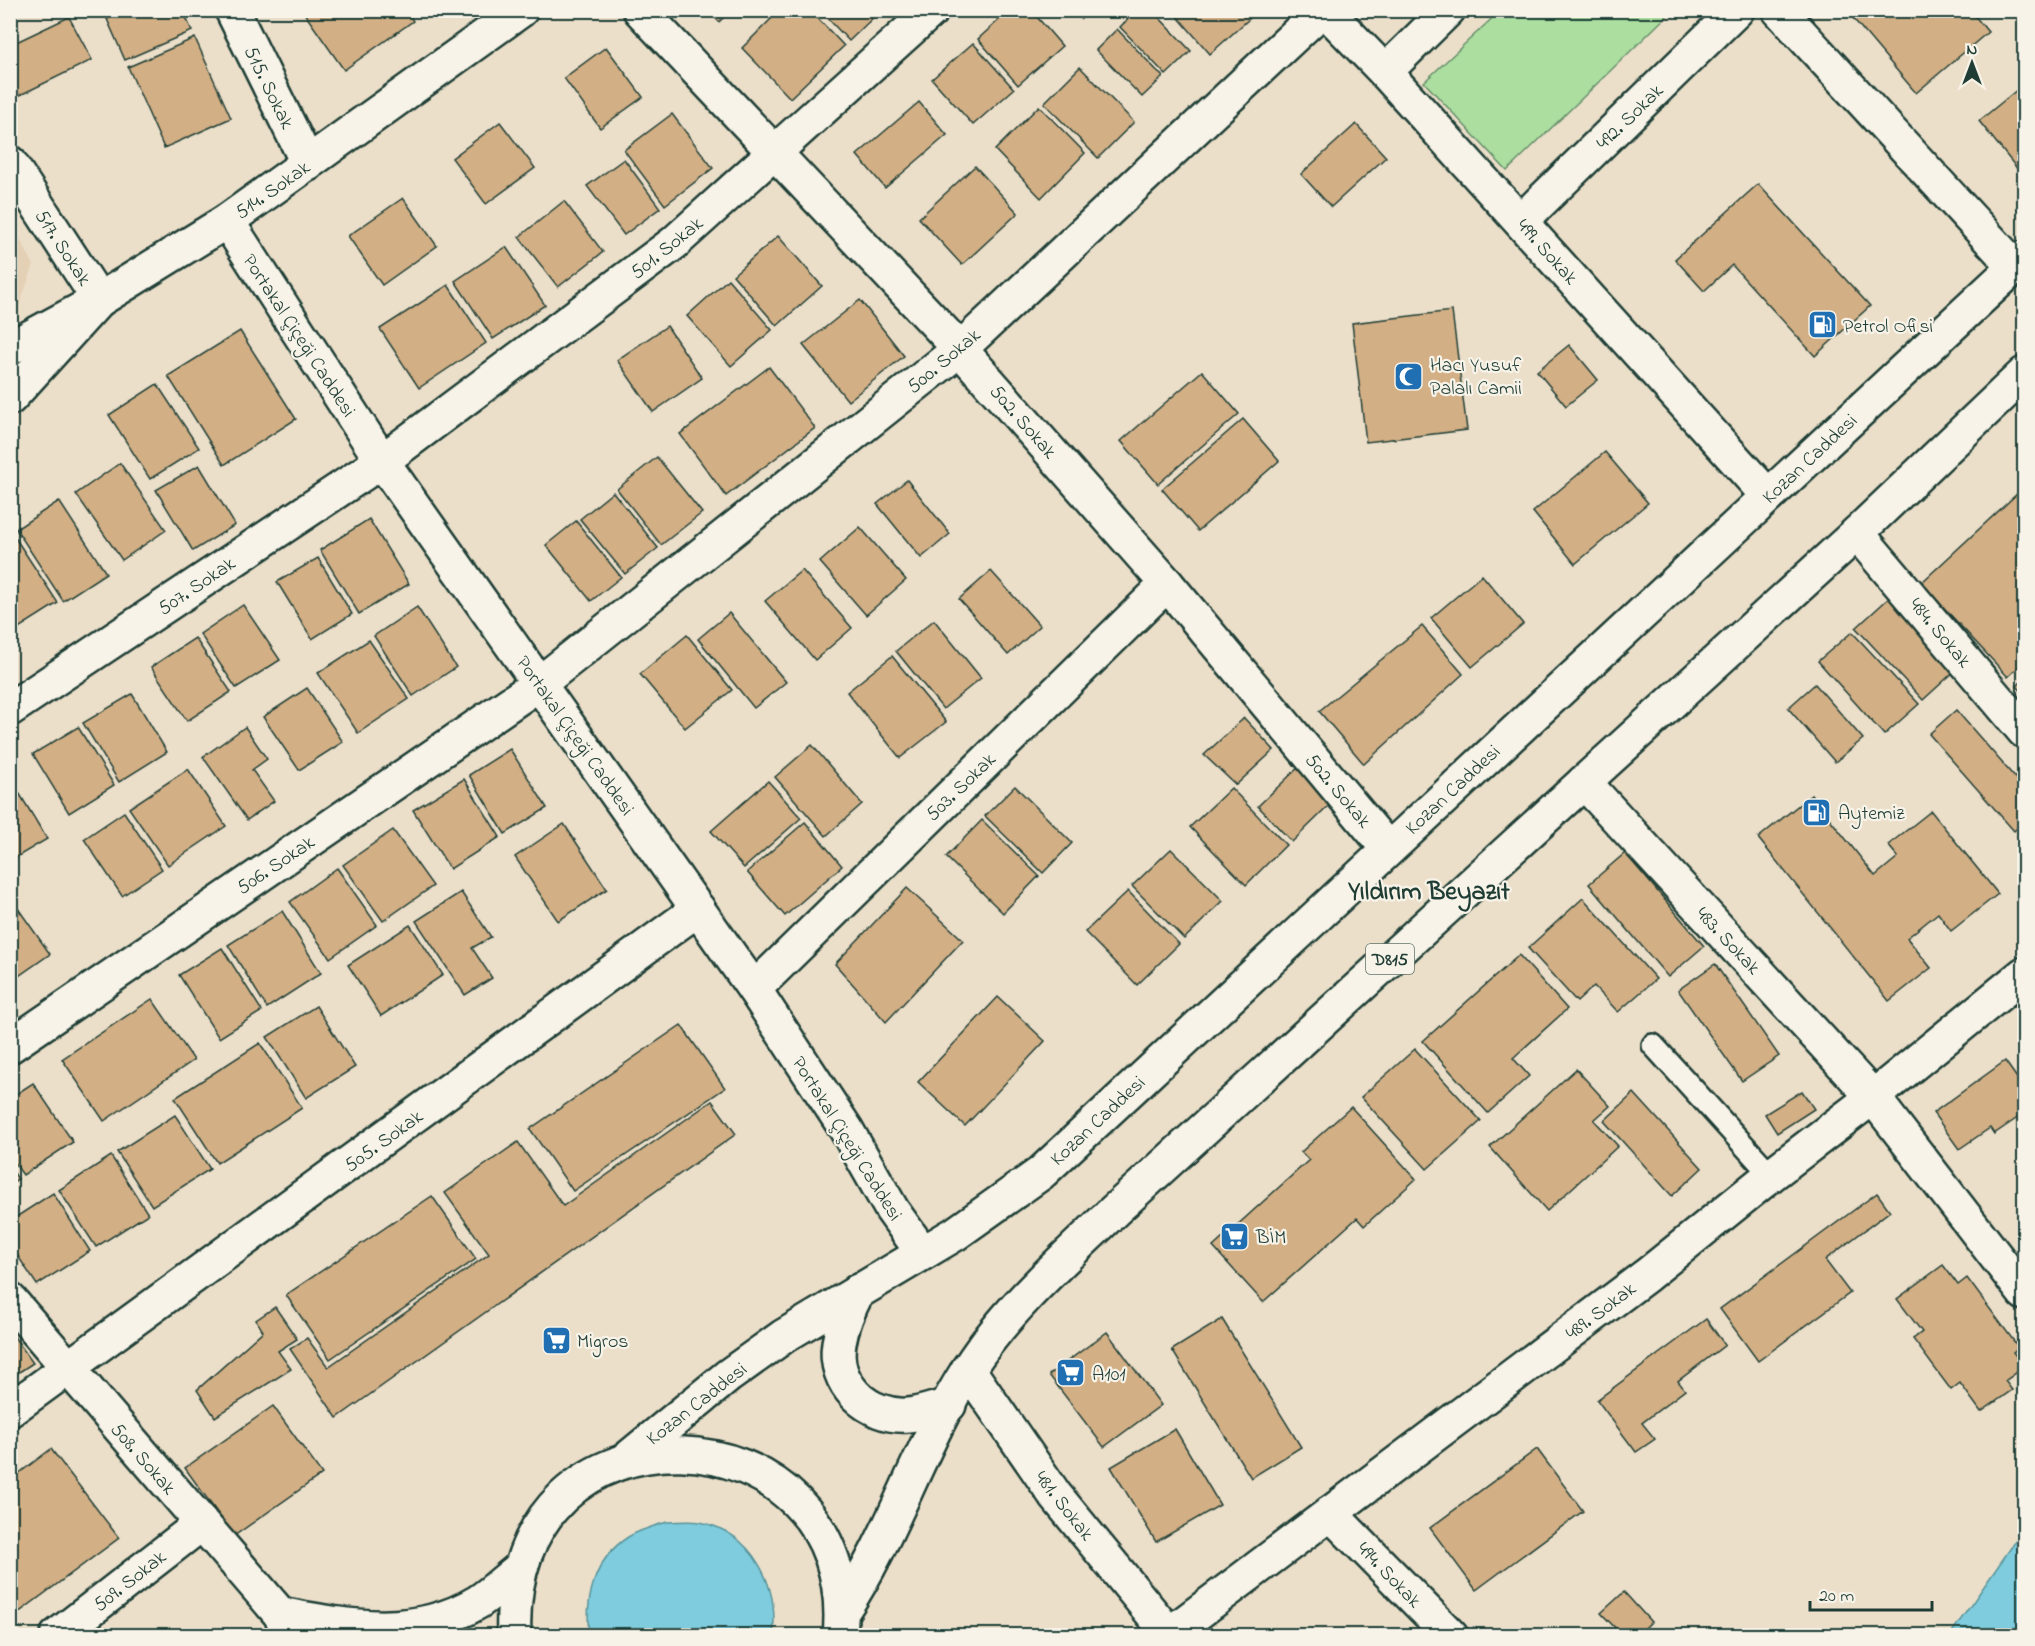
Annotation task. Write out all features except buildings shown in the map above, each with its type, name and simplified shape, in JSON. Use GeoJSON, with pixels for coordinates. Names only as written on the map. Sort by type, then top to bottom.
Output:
{"type":"FeatureCollection","features":[{"type":"Feature","properties":{"kind":"main road","name":"515. Sokak"},"geometry":{"type":"LineString","coordinates":[[232,10],[308,164]]}},
{"type":"Feature","properties":{"kind":"main road","name":"514. Sokak"},"geometry":{"type":"LineString","coordinates":[[10,348],[99,300],[227,221],[521,10]]}},
{"type":"Feature","properties":{"kind":"main road","name":"502. Sokak"},"geometry":{"type":"LineString","coordinates":[[640,10],[960,349],[1167,584],[1388,849]]}},
{"type":"Feature","properties":{"kind":"main road","name":"501. Sokak"},"geometry":{"type":"LineString","coordinates":[[382,461],[674,243],[775,155],[932,10]]}},
{"type":"Feature","properties":{"kind":"main road","name":"499. Sokak"},"geometry":{"type":"LineString","coordinates":[[1324,10],[1385,72],[1768,496]]}},
{"type":"Feature","properties":{"kind":"main road","name":"500. Sokak"},"geometry":{"type":"LineString","coordinates":[[540,683],[960,349],[1324,10]]}},
{"type":"Feature","properties":{"kind":"main road"},"geometry":{"type":"LineString","coordinates":[[1385,72],[1448,10]]}},
{"type":"Feature","properties":{"kind":"main road","name":"492. Sokak"},"geometry":{"type":"LineString","coordinates":[[1521,221],[1737,10]]}},
{"type":"Feature","properties":{"kind":"main road"},"geometry":{"type":"LineString","coordinates":[[1779,10],[2020,262]]}},
{"type":"Feature","properties":{"kind":"main road","name":"517. Sokak"},"geometry":{"type":"LineString","coordinates":[[10,163],[99,300]]}},
{"type":"Feature","properties":{"kind":"main road","name":"Portakal Çiçeği Caddesi"},"geometry":{"type":"LineString","coordinates":[[227,221],[382,461],[754,989],[846,1129],[892,1210],[922,1252]]}},
{"type":"Feature","properties":{"kind":"main road","name":"Kozan Caddesi"},"geometry":{"type":"LineString","coordinates":[[627,1459],[728,1376],[784,1336],[955,1234],[1041,1173],[2020,262]]}},
{"type":"Feature","properties":{"kind":"main road"},"geometry":{"type":"LineString","coordinates":[[10,398],[99,300]]}},
{"type":"Feature","properties":{"kind":"main road","name":"D815"},"geometry":{"type":"LineString","coordinates":[[841,1624],[968,1369],[990,1339],[1046,1277],[1114,1210],[1857,533],[2025,374]]}},
{"type":"Feature","properties":{"kind":"main road","name":"507. Sokak"},"geometry":{"type":"LineString","coordinates":[[10,709],[382,461]]}},
{"type":"Feature","properties":{"kind":"main road","name":"484. Sokak"},"geometry":{"type":"LineString","coordinates":[[1857,533],[2025,730]]}},
{"type":"Feature","properties":{"kind":"main road","name":"503. Sokak"},"geometry":{"type":"LineString","coordinates":[[754,989],[1167,584]]}},
{"type":"Feature","properties":{"kind":"main road","name":"506. Sokak"},"geometry":{"type":"LineString","coordinates":[[10,1046],[540,683]]}},
{"type":"Feature","properties":{"kind":"main road","name":"483. Sokak"},"geometry":{"type":"LineString","coordinates":[[1584,782],[1874,1097],[2025,1293]]}},
{"type":"Feature","properties":{"kind":"main road","name":"505. Sokak"},"geometry":{"type":"LineString","coordinates":[[10,1410],[68,1370],[698,909]]}},
{"type":"Feature","properties":{"kind":"main road","name":"489. Sokak"},"geometry":{"type":"LineString","coordinates":[[1168,1635],[1647,1275],[1771,1175],[1874,1097],[2025,974]]}},
{"type":"Feature","properties":{"kind":"main road"},"geometry":{"type":"LineString","coordinates":[[858,1290],[844,1317],[838,1345],[841,1377],[859,1400],[880,1412],[908,1415],[949,1405]]}},
{"type":"Feature","properties":{"kind":"main road","name":"508. Sokak"},"geometry":{"type":"LineString","coordinates":[[10,1300],[286,1625]]}},
{"type":"Feature","properties":{"kind":"main road","name":"481. Sokak"},"geometry":{"type":"LineString","coordinates":[[968,1369],[1055,1495],[1168,1635]]}},
{"type":"Feature","properties":{"kind":"main road"},"geometry":{"type":"LineString","coordinates":[[492,1635],[513,1621],[518,1570],[526,1549],[542,1521],[579,1483],[627,1459],[655,1453],[714,1456],[745,1466],[773,1482],[790,1496],[814,1525],[832,1561],[840,1590],[841,1624]]}},
{"type":"Feature","properties":{"kind":"main road","name":"494. Sokak"},"geometry":{"type":"LineString","coordinates":[[1330,1513],[1450,1635]]}},
{"type":"Feature","properties":{"kind":"main road","name":"509. Sokak"},"geometry":{"type":"LineString","coordinates":[[57,1635],[201,1524]]}},
{"type":"Feature","properties":{"kind":"main road"},"geometry":{"type":"LineString","coordinates":[[286,1625],[418,1626],[448,1617],[479,1601],[518,1570]]}},
{"type":"Feature","properties":{"kind":"lane"},"geometry":{"type":"LineString","coordinates":[[1653,1045],[1771,1175]]}},
{"type":"Feature","properties":{"kind":"shaded area"},"geometry":{"type":"Polygon","coordinates":[[[10,220],[34,265],[19,306],[11,310],[10,220]]]}},
{"type":"Feature","properties":{"kind":"green space"},"geometry":{"type":"Polygon","coordinates":[[[1501,10],[1672,11],[1507,171],[1424,82],[1501,10]]]}},
{"type":"Feature","properties":{"kind":"water"},"geometry":{"type":"Polygon","coordinates":[[[696,1521],[719,1528],[735,1537],[748,1549],[767,1580],[774,1616],[773,1635],[589,1635],[589,1607],[594,1580],[607,1556],[628,1537],[667,1522],[696,1521]]]}},
{"type":"Feature","properties":{"kind":"water"},"geometry":{"type":"Polygon","coordinates":[[[2024,1529],[2024,1635],[1950,1635],[2024,1529]]]}},
{"type":"Feature","properties":{"kind":"place","name":"Petrol Ofisi"},"geometry":{"type":"Point","coordinates":[1822,325]}},
{"type":"Feature","properties":{"kind":"place","name":"Hacı Yusuf Palalı Camii"},"geometry":{"type":"Point","coordinates":[1409,376]}},
{"type":"Feature","properties":{"kind":"place","name":"Aytemiz"},"geometry":{"type":"Point","coordinates":[1817,812]}},
{"type":"Feature","properties":{"kind":"place","name":"BİM"},"geometry":{"type":"Point","coordinates":[1235,1236]}},
{"type":"Feature","properties":{"kind":"place","name":"Migros"},"geometry":{"type":"Point","coordinates":[556,1340]}},
{"type":"Feature","properties":{"kind":"place","name":"A101"},"geometry":{"type":"Point","coordinates":[1071,1373]}},
{"type":"Feature","properties":{"kind":"district","name":"Yıldırım Beyazıt"},"geometry":{"type":"Point","coordinates":[1429,890]}}]}
